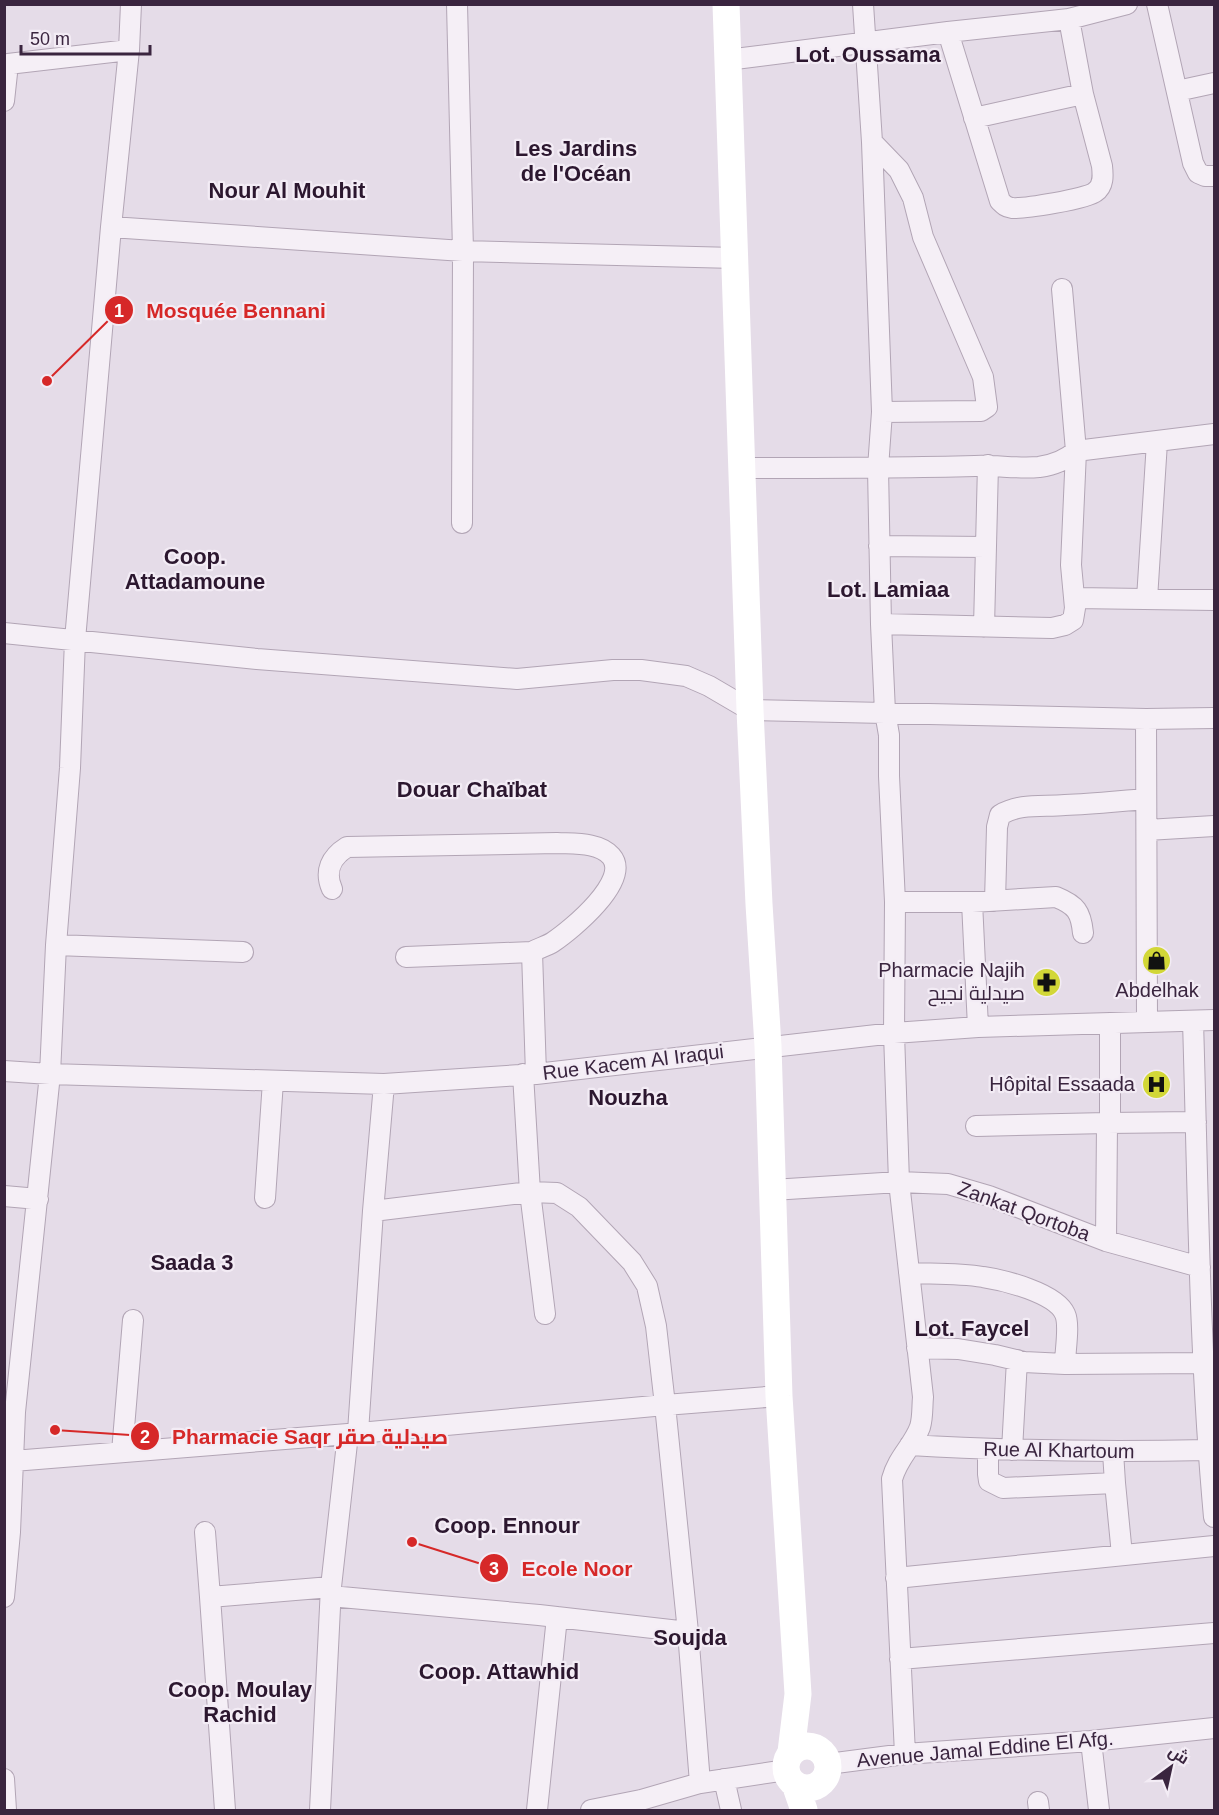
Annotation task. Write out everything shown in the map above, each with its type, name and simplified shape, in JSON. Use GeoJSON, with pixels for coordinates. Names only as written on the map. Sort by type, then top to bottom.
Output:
{"type":"FeatureCollection","features":[{"type":"Feature","properties":{"kind":"street"},"geometry":{"type":"LineString","coordinates":[[4,1597],[14,1461],[15,1412],[50,1074],[56,945],[70,768],[75,640],[129,50],[131,4]]}},
{"type":"Feature","properties":{"kind":"street"},"geometry":{"type":"LineString","coordinates":[[458,4],[463,251],[462,524]]}},
{"type":"Feature","properties":{"kind":"street"},"geometry":{"type":"LineString","coordinates":[[726,4],[750,710],[768,1046],[779,1396],[798,1694],[791,1769],[804,1810]]}},
{"type":"Feature","properties":{"kind":"street"},"geometry":{"type":"LineString","coordinates":[[863,4],[872,142],[882,412],[878,468],[880,624],[885,712],[890,735],[889,787],[895,902],[894,1032],[898,1182],[922,1397],[919,1427],[895,1467],[892,1479],[904,1754]]}},
{"type":"Feature","properties":{"kind":"street"},"geometry":{"type":"LineString","coordinates":[[727,60],[1069,19],[1091,9],[1127,4]]}},
{"type":"Feature","properties":{"kind":"street"},"geometry":{"type":"LineString","coordinates":[[1157,4],[1193,163],[1198,173],[1215,176]]}},
{"type":"Feature","properties":{"kind":"street"},"geometry":{"type":"LineString","coordinates":[[948,32],[1000,201],[1005,206],[1014,208],[1034,206],[1086,197],[1095,193],[1101,186],[1103,178],[1102,166],[1083,94],[1069,19]]}},
{"type":"Feature","properties":{"kind":"street"},"geometry":{"type":"LineString","coordinates":[[4,101],[6,64],[129,50]]}},
{"type":"Feature","properties":{"kind":"street"},"geometry":{"type":"LineString","coordinates":[[1177,91],[1215,83]]}},
{"type":"Feature","properties":{"kind":"street"},"geometry":{"type":"LineString","coordinates":[[974,117],[1083,94]]}},
{"type":"Feature","properties":{"kind":"street"},"geometry":{"type":"LineString","coordinates":[[872,142],[899,170],[913,198],[924,237],[983,377],[987,400],[987,407],[981,411],[882,412]]}},
{"type":"Feature","properties":{"kind":"street"},"geometry":{"type":"LineString","coordinates":[[111,227],[463,251],[735,258]]}},
{"type":"Feature","properties":{"kind":"street"},"geometry":{"type":"LineString","coordinates":[[880,624],[1052,628],[1071,622],[1074,617],[1075,598],[1071,565],[1076,451],[1062,288]]}},
{"type":"Feature","properties":{"kind":"street"},"geometry":{"type":"LineString","coordinates":[[742,468],[988,465],[1040,467],[1068,459],[1076,451],[1215,434]]}},
{"type":"Feature","properties":{"kind":"street"},"geometry":{"type":"LineString","coordinates":[[1147,599],[1157,442]]}},
{"type":"Feature","properties":{"kind":"street"},"geometry":{"type":"LineString","coordinates":[[984,627],[988,465]]}},
{"type":"Feature","properties":{"kind":"street"},"geometry":{"type":"LineString","coordinates":[[879,546],[986,547]]}},
{"type":"Feature","properties":{"kind":"street"},"geometry":{"type":"LineString","coordinates":[[1075,598],[1215,600]]}},
{"type":"Feature","properties":{"kind":"street"},"geometry":{"type":"LineString","coordinates":[[4,633],[257,659],[517,679],[613,670],[640,670],[686,676],[709,686],[750,710],[1146,719],[1215,718]]}},
{"type":"Feature","properties":{"kind":"street"},"geometry":{"type":"LineString","coordinates":[[1146,719],[1147,1022]]}},
{"type":"Feature","properties":{"kind":"street"},"geometry":{"type":"LineString","coordinates":[[995,901],[997,828],[1000,815],[1010,809],[1029,806],[1064,806],[1146,799]]}},
{"type":"Feature","properties":{"kind":"street"},"geometry":{"type":"LineString","coordinates":[[1147,830],[1215,826]]}},
{"type":"Feature","properties":{"kind":"street"},"geometry":{"type":"LineString","coordinates":[[332,889],[328,870],[333,858],[348,847],[557,843],[581,844],[598,848],[611,856],[615,865],[615,877],[604,894],[572,927],[552,942],[532,952],[406,957]]}},
{"type":"Feature","properties":{"kind":"street"},"geometry":{"type":"LineString","coordinates":[[895,902],[972,902],[1049,897],[1068,902],[1078,912],[1082,920],[1083,933]]}},
{"type":"Feature","properties":{"kind":"street"},"geometry":{"type":"LineString","coordinates":[[972,902],[978,1027]]}},
{"type":"Feature","properties":{"kind":"street"},"geometry":{"type":"LineString","coordinates":[[56,945],[243,952]]}},
{"type":"Feature","properties":{"kind":"street"},"geometry":{"type":"LineString","coordinates":[[532,952],[529,1074],[531,1192],[546,1314]]}},
{"type":"Feature","properties":{"kind":"street","name":"Rue Kacem Al Iraqui"},"geometry":{"type":"LineString","coordinates":[[4,1071],[384,1084],[529,1074],[894,1032],[978,1027],[1215,1020]]}},
{"type":"Feature","properties":{"kind":"street"},"geometry":{"type":"LineString","coordinates":[[1193,1021],[1196,1122],[1207,1230],[1200,1267],[1208,1306],[1204,1363],[1210,1413],[1208,1450],[1215,1517]]}},
{"type":"Feature","properties":{"kind":"street"},"geometry":{"type":"LineString","coordinates":[[1106,1241],[1110,1023]]}},
{"type":"Feature","properties":{"kind":"street"},"geometry":{"type":"LineString","coordinates":[[265,1198],[273,1081]]}},
{"type":"Feature","properties":{"kind":"street"},"geometry":{"type":"LineString","coordinates":[[320,1810],[331,1591],[353,1433],[384,1084]]}},
{"type":"Feature","properties":{"kind":"street"},"geometry":{"type":"LineString","coordinates":[[976,1126],[1196,1122]]}},
{"type":"Feature","properties":{"kind":"street","name":"Zankat Qortoba"},"geometry":{"type":"LineString","coordinates":[[772,1190],[898,1182],[948,1184],[989,1196],[1106,1241],[1200,1267]]}},
{"type":"Feature","properties":{"kind":"street"},"geometry":{"type":"LineString","coordinates":[[373,1211],[531,1192],[557,1193],[579,1207],[632,1262],[647,1286],[656,1326],[665,1405],[688,1632],[700,1783]]}},
{"type":"Feature","properties":{"kind":"street"},"geometry":{"type":"LineString","coordinates":[[4,1196],[38,1199]]}},
{"type":"Feature","properties":{"kind":"street"},"geometry":{"type":"LineString","coordinates":[[909,1273],[981,1276],[1018,1286],[1052,1299],[1066,1315],[1065,1364]]}},
{"type":"Feature","properties":{"kind":"street"},"geometry":{"type":"LineString","coordinates":[[122,1452],[133,1320]]}},
{"type":"Feature","properties":{"kind":"street"},"geometry":{"type":"LineString","coordinates":[[917,1348],[958,1349],[1017,1360],[1065,1364],[1204,1363]]}},
{"type":"Feature","properties":{"kind":"street"},"geometry":{"type":"LineString","coordinates":[[1012,1450],[1017,1360]]}},
{"type":"Feature","properties":{"kind":"street"},"geometry":{"type":"LineString","coordinates":[[14,1461],[779,1396]]}},
{"type":"Feature","properties":{"kind":"street","name":"Rue Al Khartoum"},"geometry":{"type":"LineString","coordinates":[[910,1445],[1113,1452],[1208,1450]]}},
{"type":"Feature","properties":{"kind":"street"},"geometry":{"type":"LineString","coordinates":[[988,1449],[989,1481],[1003,1488],[1115,1483]]}},
{"type":"Feature","properties":{"kind":"street"},"geometry":{"type":"LineString","coordinates":[[1113,1452],[1122,1555]]}},
{"type":"Feature","properties":{"kind":"street"},"geometry":{"type":"LineString","coordinates":[[204,1532],[225,1810]]}},
{"type":"Feature","properties":{"kind":"street"},"geometry":{"type":"LineString","coordinates":[[896,1578],[1215,1546]]}},
{"type":"Feature","properties":{"kind":"street"},"geometry":{"type":"LineString","coordinates":[[210,1597],[331,1591],[688,1632]]}},
{"type":"Feature","properties":{"kind":"street"},"geometry":{"type":"LineString","coordinates":[[537,1810],[557,1617]]}},
{"type":"Feature","properties":{"kind":"street"},"geometry":{"type":"LineString","coordinates":[[900,1659],[1215,1633]]}},
{"type":"Feature","properties":{"kind":"street"},"geometry":{"type":"LineString","coordinates":[[798,1694],[823,1765],[818,1810]]}},
{"type":"Feature","properties":{"kind":"street","name":"Avenue Jamal Eddine El Afg."},"geometry":{"type":"LineString","coordinates":[[823,1765],[904,1754],[1215,1728]]}},
{"type":"Feature","properties":{"kind":"street"},"geometry":{"type":"LineString","coordinates":[[1091,1740],[1099,1810]]}},
{"type":"Feature","properties":{"kind":"street"},"geometry":{"type":"LineString","coordinates":[[791,1769],[801,1746],[813,1747],[823,1765]]}},
{"type":"Feature","properties":{"kind":"street"},"geometry":{"type":"LineString","coordinates":[[791,1769],[806,1788],[812,1787],[823,1765]]}},
{"type":"Feature","properties":{"kind":"street"},"geometry":{"type":"LineString","coordinates":[[591,1810],[641,1805],[700,1783],[791,1769]]}},
{"type":"Feature","properties":{"kind":"street"},"geometry":{"type":"LineString","coordinates":[[4,1779],[6,1810]]}},
{"type":"Feature","properties":{"kind":"street"},"geometry":{"type":"LineString","coordinates":[[724,1779],[731,1810]]}},
{"type":"Feature","properties":{"kind":"place","name":"Mosquée Bennani"},"geometry":{"type":"Point","coordinates":[47,381]}},
{"type":"Feature","properties":{"kind":"place","name":"Abdelhak"},"geometry":{"type":"Point","coordinates":[1157,960]}},
{"type":"Feature","properties":{"kind":"place","name":"Pharmacie Najih صيدلية نجيح"},"geometry":{"type":"Point","coordinates":[1046,982]}},
{"type":"Feature","properties":{"kind":"place","name":"Hôpital Essaada"},"geometry":{"type":"Point","coordinates":[1156,1084]}},
{"type":"Feature","properties":{"kind":"place","name":"Pharmacie Saqr صيدلية صقر"},"geometry":{"type":"Point","coordinates":[55,1430]}},
{"type":"Feature","properties":{"kind":"place","name":"Ecole Noor"},"geometry":{"type":"Point","coordinates":[412,1542]}},
{"type":"Feature","properties":{"kind":"district","name":"Lot. Oussama"},"geometry":{"type":"Point","coordinates":[868,54]}},
{"type":"Feature","properties":{"kind":"district","name":"Les Jardins de l'Océan"},"geometry":{"type":"Point","coordinates":[576,160]}},
{"type":"Feature","properties":{"kind":"district","name":"Nour Al Mouhit"},"geometry":{"type":"Point","coordinates":[287,190]}},
{"type":"Feature","properties":{"kind":"district","name":"Coop. Attadamoune"},"geometry":{"type":"Point","coordinates":[195,568]}},
{"type":"Feature","properties":{"kind":"district","name":"Lot. Lamiaa"},"geometry":{"type":"Point","coordinates":[888,589]}},
{"type":"Feature","properties":{"kind":"district","name":"Douar Chaïbat"},"geometry":{"type":"Point","coordinates":[472,789]}},
{"type":"Feature","properties":{"kind":"district","name":"Nouzha"},"geometry":{"type":"Point","coordinates":[628,1097]}},
{"type":"Feature","properties":{"kind":"district","name":"Saada 3"},"geometry":{"type":"Point","coordinates":[192,1262]}},
{"type":"Feature","properties":{"kind":"district","name":"Lot. Faycel"},"geometry":{"type":"Point","coordinates":[972,1328]}},
{"type":"Feature","properties":{"kind":"district","name":"Coop. Ennour"},"geometry":{"type":"Point","coordinates":[507,1525]}},
{"type":"Feature","properties":{"kind":"district","name":"Soujda"},"geometry":{"type":"Point","coordinates":[690,1637]}},
{"type":"Feature","properties":{"kind":"district","name":"Coop. Attawhid"},"geometry":{"type":"Point","coordinates":[499,1671]}},
{"type":"Feature","properties":{"kind":"district","name":"Coop. Moulay Rachid"},"geometry":{"type":"Point","coordinates":[240,1702]}}]}
